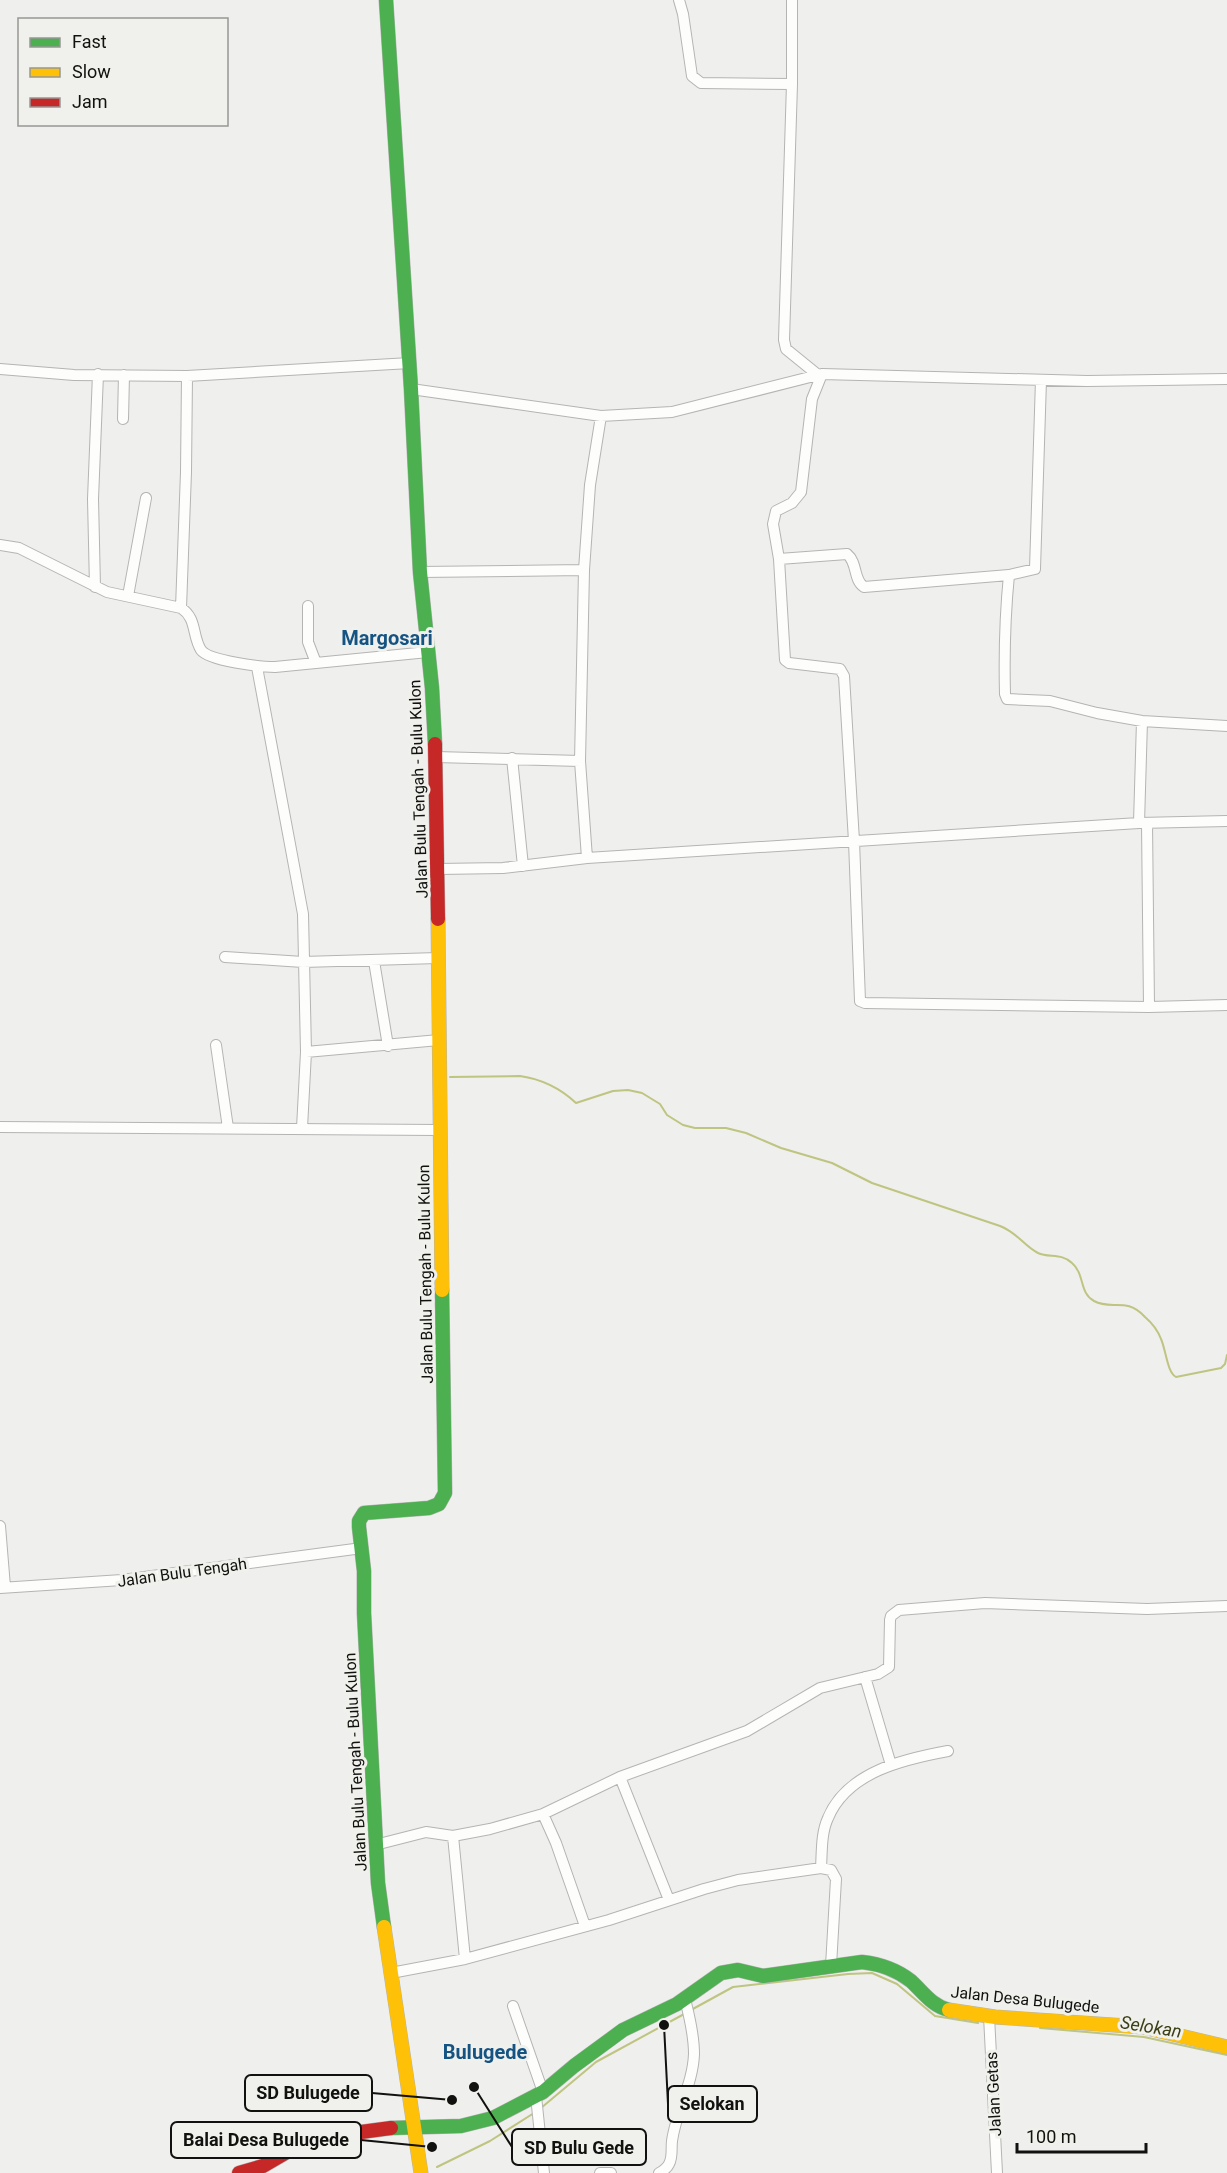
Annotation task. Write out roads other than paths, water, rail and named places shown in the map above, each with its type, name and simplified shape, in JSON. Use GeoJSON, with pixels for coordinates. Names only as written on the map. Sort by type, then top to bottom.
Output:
{"type":"FeatureCollection","features":[{"type":"Feature","properties":{"kind":"street","name":"Jalan Bulu Tengah - Bulu Kulon"},"geometry":{"type":"LineString","coordinates":[[386,0],[411,389],[420,572],[432,688],[436,757],[445,1493],[439,1504],[429,1508],[364,1514],[358,1527],[362,1548],[378,1883],[420,2173]]}},
{"type":"Feature","properties":{"kind":"street"},"geometry":{"type":"LineString","coordinates":[[679,0],[692,76],[696,82],[792,84]]}},
{"type":"Feature","properties":{"kind":"street"},"geometry":{"type":"LineString","coordinates":[[792,0],[792,84],[784,340],[786,349],[820,375]]}},
{"type":"Feature","properties":{"kind":"street"},"geometry":{"type":"LineString","coordinates":[[0,369],[74,375],[187,376],[409,356]]}},
{"type":"Feature","properties":{"kind":"street"},"geometry":{"type":"LineString","coordinates":[[95,587],[93,499],[98,374]]}},
{"type":"Feature","properties":{"kind":"street"},"geometry":{"type":"LineString","coordinates":[[123,419],[124,375]]}},
{"type":"Feature","properties":{"kind":"street"},"geometry":{"type":"LineString","coordinates":[[820,375],[812,399],[801,492],[798,498],[776,511],[774,517],[785,660],[789,663],[840,669],[843,673],[862,1003],[1149,1007],[1227,1005]]}},
{"type":"Feature","properties":{"kind":"street"},"geometry":{"type":"LineString","coordinates":[[411,389],[601,416],[672,412],[820,375],[1041,380],[1227,379]]}},
{"type":"Feature","properties":{"kind":"street"},"geometry":{"type":"LineString","coordinates":[[181,608],[187,376]]}},
{"type":"Feature","properties":{"kind":"street"},"geometry":{"type":"LineString","coordinates":[[779,559],[847,554],[853,560],[858,582],[864,587],[1009,575],[1033,570],[1037,566],[1041,380]]}},
{"type":"Feature","properties":{"kind":"street"},"geometry":{"type":"LineString","coordinates":[[587,858],[580,760],[584,570],[590,485],[601,416]]}},
{"type":"Feature","properties":{"kind":"street"},"geometry":{"type":"LineString","coordinates":[[128,596],[147,498]]}},
{"type":"Feature","properties":{"kind":"street"},"geometry":{"type":"LineString","coordinates":[[0,545],[19,548],[107,592],[181,608],[190,615],[198,643],[205,654],[257,667],[428,652]]}},
{"type":"Feature","properties":{"kind":"street"},"geometry":{"type":"LineString","coordinates":[[420,572],[584,570]]}},
{"type":"Feature","properties":{"kind":"street"},"geometry":{"type":"LineString","coordinates":[[1009,575],[1005,611],[1004,658],[1007,699],[1050,700],[1096,713],[1142,721],[1227,726]]}},
{"type":"Feature","properties":{"kind":"street"},"geometry":{"type":"LineString","coordinates":[[308,606],[308,642],[316,663]]}},
{"type":"Feature","properties":{"kind":"street"},"geometry":{"type":"LineString","coordinates":[[257,667],[303,914],[306,1052],[302,1128]]}},
{"type":"Feature","properties":{"kind":"street"},"geometry":{"type":"LineString","coordinates":[[1142,721],[1149,1007]]}},
{"type":"Feature","properties":{"kind":"street"},"geometry":{"type":"LineString","coordinates":[[436,757],[580,760]]}},
{"type":"Feature","properties":{"kind":"street"},"geometry":{"type":"LineString","coordinates":[[512,758],[524,866]]}},
{"type":"Feature","properties":{"kind":"street"},"geometry":{"type":"LineString","coordinates":[[438,869],[524,866],[587,858],[1143,823],[1227,821]]}},
{"type":"Feature","properties":{"kind":"street"},"geometry":{"type":"LineString","coordinates":[[225,957],[303,962],[438,958]]}},
{"type":"Feature","properties":{"kind":"street"},"geometry":{"type":"LineString","coordinates":[[374,961],[388,1046]]}},
{"type":"Feature","properties":{"kind":"street"},"geometry":{"type":"LineString","coordinates":[[306,1052],[439,1040]]}},
{"type":"Feature","properties":{"kind":"street"},"geometry":{"type":"LineString","coordinates":[[216,1045],[228,1128]]}},
{"type":"Feature","properties":{"kind":"street"},"geometry":{"type":"LineString","coordinates":[[0,1127],[439,1130]]}},
{"type":"Feature","properties":{"kind":"street"},"geometry":{"type":"LineString","coordinates":[[0,1526],[2,1587]]}},
{"type":"Feature","properties":{"kind":"street","name":"Jalan Bulu Tengah"},"geometry":{"type":"LineString","coordinates":[[2,1587],[122,1580],[362,1548]]}},
{"type":"Feature","properties":{"kind":"street"},"geometry":{"type":"LineString","coordinates":[[375,1845],[426,1832],[453,1836],[490,1829],[543,1814],[620,1777],[747,1731],[820,1688],[878,1674],[889,1667],[890,1620],[898,1610],[986,1603],[1147,1608],[1227,1606]]}},
{"type":"Feature","properties":{"kind":"street"},"geometry":{"type":"LineString","coordinates":[[865,1677],[891,1765]]}},
{"type":"Feature","properties":{"kind":"street"},"geometry":{"type":"LineString","coordinates":[[821,1868],[824,1829],[828,1816],[859,1780],[891,1765],[948,1751]]}},
{"type":"Feature","properties":{"kind":"street"},"geometry":{"type":"LineString","coordinates":[[620,1777],[669,1900]]}},
{"type":"Feature","properties":{"kind":"street"},"geometry":{"type":"LineString","coordinates":[[543,1814],[556,1843],[585,1926]]}},
{"type":"Feature","properties":{"kind":"street"},"geometry":{"type":"LineString","coordinates":[[453,1836],[465,1959]]}},
{"type":"Feature","properties":{"kind":"street"},"geometry":{"type":"LineString","coordinates":[[391,1973],[465,1959],[629,1914],[738,1880],[821,1868],[831,1870],[836,1879],[831,1966]]}},
{"type":"Feature","properties":{"kind":"street","name":"Jalan Desa Bulugede"},"geometry":{"type":"LineString","coordinates":[[239,2173],[262,2166],[316,2138],[334,2134],[415,2127],[461,2126],[539,2103],[574,2066],[623,2030],[685,2001],[707,1981],[730,1970],[763,1976],[862,1962],[891,1968],[909,1980],[940,2007],[989,2016],[1145,2027],[1227,2047]]}},
{"type":"Feature","properties":{"kind":"street"},"geometry":{"type":"LineString","coordinates":[[659,2173],[669,2165],[677,2116],[687,2087],[694,2054],[685,2001]]}},
{"type":"Feature","properties":{"kind":"street"},"geometry":{"type":"LineString","coordinates":[[513,2006],[539,2103],[544,2173]]}},
{"type":"Feature","properties":{"kind":"street","name":"Jalan Getas"},"geometry":{"type":"LineString","coordinates":[[989,2016],[997,2173]]}},
{"type":"Feature","properties":{"kind":"street"},"geometry":{"type":"LineString","coordinates":[[600,2173],[611,2173]]}},
{"type":"Feature","properties":{"kind":"waterway"},"geometry":{"type":"LineString","coordinates":[[450,1077],[528,1077],[557,1089],[576,1103],[613,1091],[628,1090],[642,1093],[660,1104],[667,1115],[683,1125],[695,1128],[726,1128],[746,1133],[781,1148],[832,1163],[872,1183],[1000,1226],[1012,1232],[1038,1253],[1068,1260],[1079,1272],[1089,1298],[1101,1304],[1132,1307],[1150,1322],[1160,1336],[1169,1366],[1176,1377],[1221,1368],[1225,1364],[1227,1355]]}},
{"type":"Feature","properties":{"kind":"waterway","name":"Selokan"},"geometry":{"type":"LineString","coordinates":[[691,2010],[733,1987],[872,1973],[897,1984],[935,2016],[978,2023]]}},
{"type":"Feature","properties":{"kind":"waterway","name":"Selokan"},"geometry":{"type":"LineString","coordinates":[[541,2108],[596,2062],[686,2013]]}},
{"type":"Feature","properties":{"kind":"waterway","name":"Selokan"},"geometry":{"type":"LineString","coordinates":[[1040,2028],[1144,2037],[1227,2055]]}},
{"type":"Feature","properties":{"kind":"waterway","name":"Selokan"},"geometry":{"type":"LineString","coordinates":[[437,2167],[490,2141],[534,2113]]}},
{"type":"Feature","properties":{"kind":"place","name":"Selokan"},"geometry":{"type":"Point","coordinates":[664,2025]}},
{"type":"Feature","properties":{"kind":"place","name":"SD Bulu Gede"},"geometry":{"type":"Point","coordinates":[474,2087]}},
{"type":"Feature","properties":{"kind":"place","name":"SD Bulugede"},"geometry":{"type":"Point","coordinates":[452,2100]}},
{"type":"Feature","properties":{"kind":"place","name":"Balai Desa Bulugede"},"geometry":{"type":"Point","coordinates":[432,2147]}},
{"type":"Feature","properties":{"kind":"district","name":"Margosari"},"geometry":{"type":"Point","coordinates":[387,638]}},
{"type":"Feature","properties":{"kind":"district","name":"Bulugede"},"geometry":{"type":"Point","coordinates":[485,2052]}}]}
